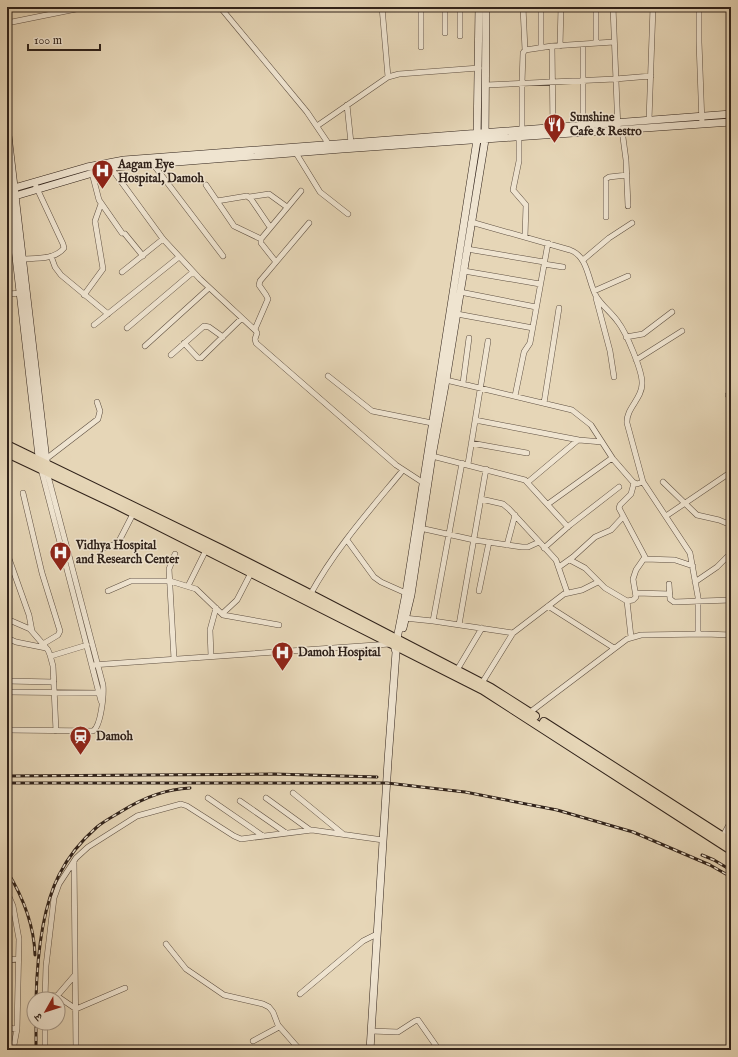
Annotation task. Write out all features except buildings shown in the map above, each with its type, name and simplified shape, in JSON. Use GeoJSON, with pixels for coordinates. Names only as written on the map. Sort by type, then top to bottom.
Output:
{"type":"FeatureCollection","features":[{"type":"Feature","properties":{"kind":"main road"},"geometry":{"type":"LineString","coordinates":[[408,594],[422,482],[482,136],[479,68],[479,7]]}},
{"type":"Feature","properties":{"kind":"main road"},"geometry":{"type":"LineString","coordinates":[[370,1050],[388,757],[397,645],[408,594],[446,380],[471,222],[482,136],[486,85],[486,7]]}},
{"type":"Feature","properties":{"kind":"main road"},"geometry":{"type":"LineString","coordinates":[[10,192],[34,182],[87,167],[203,157],[331,147],[482,136],[522,130],[553,131],[620,130],[702,120],[727,114],[728,122],[702,120],[649,120],[584,125],[553,131],[519,137],[482,136],[351,143],[331,147],[296,153],[203,157]]}},
{"type":"Feature","properties":{"kind":"main road"},"geometry":{"type":"LineString","coordinates":[[7,127],[10,192]]}},
{"type":"Feature","properties":{"kind":"main road"},"geometry":{"type":"LineString","coordinates":[[10,192],[38,189],[92,173],[109,165]]}},
{"type":"Feature","properties":{"kind":"main road"},"geometry":{"type":"LineString","coordinates":[[7,179],[16,232],[44,465]]}},
{"type":"Feature","properties":{"kind":"main road"},"geometry":{"type":"LineString","coordinates":[[16,232],[22,259],[23,293]]}},
{"type":"Feature","properties":{"kind":"main road"},"geometry":{"type":"LineString","coordinates":[[7,445],[117,505],[135,511],[305,594],[528,715]]}},
{"type":"Feature","properties":{"kind":"main road"},"geometry":{"type":"LineString","coordinates":[[7,454],[44,465]]}},
{"type":"Feature","properties":{"kind":"main road"},"geometry":{"type":"LineString","coordinates":[[397,645],[457,670],[482,683],[528,715],[721,840],[731,850]]}},
{"type":"Feature","properties":{"kind":"main road"},"geometry":{"type":"LineString","coordinates":[[721,840],[731,842]]}},
{"type":"Feature","properties":{"kind":"street"},"geometry":{"type":"LineString","coordinates":[[7,23],[86,7]]}},
{"type":"Feature","properties":{"kind":"street"},"geometry":{"type":"LineString","coordinates":[[220,7],[307,112],[331,147]]}},
{"type":"Feature","properties":{"kind":"street"},"geometry":{"type":"LineString","coordinates":[[382,7],[388,77]]}},
{"type":"Feature","properties":{"kind":"street"},"geometry":{"type":"LineString","coordinates":[[421,7],[422,47]]}},
{"type":"Feature","properties":{"kind":"street"},"geometry":{"type":"LineString","coordinates":[[445,7],[445,34]]}},
{"type":"Feature","properties":{"kind":"street"},"geometry":{"type":"LineString","coordinates":[[460,7],[460,36]]}},
{"type":"Feature","properties":{"kind":"street"},"geometry":{"type":"LineString","coordinates":[[522,130],[523,53],[525,50],[523,7]]}},
{"type":"Feature","properties":{"kind":"street"},"geometry":{"type":"LineString","coordinates":[[541,7],[541,48]]}},
{"type":"Feature","properties":{"kind":"street"},"geometry":{"type":"LineString","coordinates":[[560,46],[561,7]]}},
{"type":"Feature","properties":{"kind":"street"},"geometry":{"type":"LineString","coordinates":[[596,7],[596,43]]}},
{"type":"Feature","properties":{"kind":"street"},"geometry":{"type":"LineString","coordinates":[[613,7],[617,123],[620,130],[626,175],[628,206]]}},
{"type":"Feature","properties":{"kind":"street"},"geometry":{"type":"LineString","coordinates":[[649,120],[653,7]]}},
{"type":"Feature","properties":{"kind":"street"},"geometry":{"type":"LineString","coordinates":[[699,7],[702,120]]}},
{"type":"Feature","properties":{"kind":"street"},"geometry":{"type":"LineString","coordinates":[[525,50],[552,46],[614,42]]}},
{"type":"Feature","properties":{"kind":"street"},"geometry":{"type":"LineString","coordinates":[[583,44],[584,125]]}},
{"type":"Feature","properties":{"kind":"street"},"geometry":{"type":"LineString","coordinates":[[552,46],[553,131]]}},
{"type":"Feature","properties":{"kind":"street"},"geometry":{"type":"LineString","coordinates":[[317,126],[388,77],[399,74],[479,68]]}},
{"type":"Feature","properties":{"kind":"street"},"geometry":{"type":"LineString","coordinates":[[486,85],[651,76]]}},
{"type":"Feature","properties":{"kind":"street"},"geometry":{"type":"LineString","coordinates":[[347,105],[351,143]]}},
{"type":"Feature","properties":{"kind":"street"},"geometry":{"type":"LineString","coordinates":[[519,137],[519,161],[512,188],[526,204],[525,237]]}},
{"type":"Feature","properties":{"kind":"street"},"geometry":{"type":"LineString","coordinates":[[296,153],[320,192],[348,214]]}},
{"type":"Feature","properties":{"kind":"street"},"geometry":{"type":"LineString","coordinates":[[153,161],[222,256]]}},
{"type":"Feature","properties":{"kind":"street"},"geometry":{"type":"LineString","coordinates":[[109,165],[163,240],[209,288],[255,329],[257,332],[255,339],[256,342],[403,470],[422,482]]}},
{"type":"Feature","properties":{"kind":"street"},"geometry":{"type":"LineString","coordinates":[[92,173],[101,204],[143,256]]}},
{"type":"Feature","properties":{"kind":"street"},"geometry":{"type":"LineString","coordinates":[[606,217],[606,179],[609,177],[626,175]]}},
{"type":"Feature","properties":{"kind":"street"},"geometry":{"type":"LineString","coordinates":[[22,259],[51,256],[62,251],[64,246],[34,182]]}},
{"type":"Feature","properties":{"kind":"street"},"geometry":{"type":"LineString","coordinates":[[206,185],[236,228],[261,239]]}},
{"type":"Feature","properties":{"kind":"street"},"geometry":{"type":"LineString","coordinates":[[276,262],[261,243],[261,239],[301,191]]}},
{"type":"Feature","properties":{"kind":"street"},"geometry":{"type":"LineString","coordinates":[[217,200],[269,194],[287,207]]}},
{"type":"Feature","properties":{"kind":"street"},"geometry":{"type":"LineString","coordinates":[[249,197],[270,227]]}},
{"type":"Feature","properties":{"kind":"street"},"geometry":{"type":"LineString","coordinates":[[84,294],[103,269],[95,221],[101,204]]}},
{"type":"Feature","properties":{"kind":"street"},"geometry":{"type":"LineString","coordinates":[[471,222],[574,251],[580,256],[583,260],[595,293],[610,351],[614,377]]}},
{"type":"Feature","properties":{"kind":"street"},"geometry":{"type":"LineString","coordinates":[[583,260],[609,238],[632,223]]}},
{"type":"Feature","properties":{"kind":"street"},"geometry":{"type":"LineString","coordinates":[[255,329],[268,299],[259,284],[309,224]]}},
{"type":"Feature","properties":{"kind":"street"},"geometry":{"type":"LineString","coordinates":[[122,272],[163,240]]}},
{"type":"Feature","properties":{"kind":"street"},"geometry":{"type":"LineString","coordinates":[[516,396],[524,352],[530,345],[548,243]]}},
{"type":"Feature","properties":{"kind":"street"},"geometry":{"type":"LineString","coordinates":[[467,249],[563,267]]}},
{"type":"Feature","properties":{"kind":"street"},"geometry":{"type":"LineString","coordinates":[[51,256],[59,273],[108,314]]}},
{"type":"Feature","properties":{"kind":"street"},"geometry":{"type":"LineString","coordinates":[[94,325],[179,257]]}},
{"type":"Feature","properties":{"kind":"street"},"geometry":{"type":"LineString","coordinates":[[464,271],[540,284]]}},
{"type":"Feature","properties":{"kind":"street"},"geometry":{"type":"LineString","coordinates":[[127,328],[193,272]]}},
{"type":"Feature","properties":{"kind":"street"},"geometry":{"type":"LineString","coordinates":[[595,293],[628,276]]}},
{"type":"Feature","properties":{"kind":"street"},"geometry":{"type":"LineString","coordinates":[[145,346],[209,288]]}},
{"type":"Feature","properties":{"kind":"street"},"geometry":{"type":"LineString","coordinates":[[460,292],[536,307]]}},
{"type":"Feature","properties":{"kind":"street"},"geometry":{"type":"LineString","coordinates":[[7,294],[23,293]]}},
{"type":"Feature","properties":{"kind":"street"},"geometry":{"type":"LineString","coordinates":[[595,293],[619,323],[636,360],[642,378],[643,386],[641,393],[628,412],[627,419],[643,482],[690,552],[698,602],[698,634]]}},
{"type":"Feature","properties":{"kind":"street"},"geometry":{"type":"LineString","coordinates":[[544,403],[559,308]]}},
{"type":"Feature","properties":{"kind":"street"},"geometry":{"type":"LineString","coordinates":[[626,337],[643,334],[672,312]]}},
{"type":"Feature","properties":{"kind":"street"},"geometry":{"type":"LineString","coordinates":[[457,314],[533,328]]}},
{"type":"Feature","properties":{"kind":"street"},"geometry":{"type":"LineString","coordinates":[[184,343],[198,358],[201,358],[242,318]]}},
{"type":"Feature","properties":{"kind":"street"},"geometry":{"type":"LineString","coordinates":[[170,355],[204,326],[209,327],[223,337]]}},
{"type":"Feature","properties":{"kind":"street"},"geometry":{"type":"LineString","coordinates":[[636,360],[682,331]]}},
{"type":"Feature","properties":{"kind":"street"},"geometry":{"type":"LineString","coordinates":[[464,383],[469,338]]}},
{"type":"Feature","properties":{"kind":"street"},"geometry":{"type":"LineString","coordinates":[[468,464],[488,341]]}},
{"type":"Feature","properties":{"kind":"street"},"geometry":{"type":"LineString","coordinates":[[328,376],[372,411],[432,423]]}},
{"type":"Feature","properties":{"kind":"street"},"geometry":{"type":"LineString","coordinates":[[446,380],[464,383],[572,410],[591,426],[612,458],[634,483],[637,484],[643,482]]}},
{"type":"Feature","properties":{"kind":"street"},"geometry":{"type":"LineString","coordinates":[[97,402],[100,411],[98,419],[44,465],[63,545],[95,665],[102,704]]}},
{"type":"Feature","properties":{"kind":"street"},"geometry":{"type":"LineString","coordinates":[[475,420],[578,440],[602,442]]}},
{"type":"Feature","properties":{"kind":"street"},"geometry":{"type":"LineString","coordinates":[[528,482],[578,440]]}},
{"type":"Feature","properties":{"kind":"street"},"geometry":{"type":"LineString","coordinates":[[471,443],[527,454]]}},
{"type":"Feature","properties":{"kind":"street"},"geometry":{"type":"LineString","coordinates":[[432,456],[522,478],[528,482],[568,527]]}},
{"type":"Feature","properties":{"kind":"street"},"geometry":{"type":"LineString","coordinates":[[548,504],[612,458]]}},
{"type":"Feature","properties":{"kind":"street"},"geometry":{"type":"LineString","coordinates":[[433,621],[462,463]]}},
{"type":"Feature","properties":{"kind":"street"},"geometry":{"type":"LineString","coordinates":[[459,625],[486,469]]}},
{"type":"Feature","properties":{"kind":"street"},"geometry":{"type":"LineString","coordinates":[[305,594],[403,470]]}},
{"type":"Feature","properties":{"kind":"street"},"geometry":{"type":"LineString","coordinates":[[666,516],[731,472]]}},
{"type":"Feature","properties":{"kind":"street"},"geometry":{"type":"LineString","coordinates":[[663,482],[699,516],[719,520],[731,525]]}},
{"type":"Feature","properties":{"kind":"street"},"geometry":{"type":"LineString","coordinates":[[634,483],[631,494],[619,506],[619,510],[645,559]]}},
{"type":"Feature","properties":{"kind":"street"},"geometry":{"type":"LineString","coordinates":[[544,548],[619,487]]}},
{"type":"Feature","properties":{"kind":"street"},"geometry":{"type":"LineString","coordinates":[[7,638],[16,642],[44,646],[58,635],[60,631],[42,573],[23,493]]}},
{"type":"Feature","properties":{"kind":"street"},"geometry":{"type":"LineString","coordinates":[[481,499],[503,504],[553,556],[559,567],[567,592]]}},
{"type":"Feature","properties":{"kind":"street"},"geometry":{"type":"LineString","coordinates":[[104,548],[118,543],[135,511]]}},
{"type":"Feature","properties":{"kind":"street"},"geometry":{"type":"LineString","coordinates":[[508,545],[515,515]]}},
{"type":"Feature","properties":{"kind":"street"},"geometry":{"type":"LineString","coordinates":[[559,567],[570,560],[595,537],[611,530],[623,517]]}},
{"type":"Feature","properties":{"kind":"street"},"geometry":{"type":"LineString","coordinates":[[420,528],[474,540],[508,545],[525,547],[539,542]]}},
{"type":"Feature","properties":{"kind":"street"},"geometry":{"type":"LineString","coordinates":[[347,540],[374,576],[381,582],[408,594]]}},
{"type":"Feature","properties":{"kind":"street"},"geometry":{"type":"LineString","coordinates":[[479,591],[489,542]]}},
{"type":"Feature","properties":{"kind":"street"},"geometry":{"type":"LineString","coordinates":[[188,586],[208,546]]}},
{"type":"Feature","properties":{"kind":"street"},"geometry":{"type":"LineString","coordinates":[[7,553],[28,615],[32,632]]}},
{"type":"Feature","properties":{"kind":"street"},"geometry":{"type":"LineString","coordinates":[[696,582],[717,567],[731,553]]}},
{"type":"Feature","properties":{"kind":"street"},"geometry":{"type":"LineString","coordinates":[[174,659],[170,565],[175,554]]}},
{"type":"Feature","properties":{"kind":"street"},"geometry":{"type":"LineString","coordinates":[[645,559],[675,560],[693,566]]}},
{"type":"Feature","properties":{"kind":"street"},"geometry":{"type":"LineString","coordinates":[[570,560],[582,566],[598,582],[627,601],[635,599],[636,593],[633,586],[633,578],[636,570],[645,559]]}},
{"type":"Feature","properties":{"kind":"street"},"geometry":{"type":"LineString","coordinates":[[222,614],[237,600],[253,569]]}},
{"type":"Feature","properties":{"kind":"street"},"geometry":{"type":"LineString","coordinates":[[108,591],[135,580],[170,581],[200,591],[222,614],[226,616],[278,625]]}},
{"type":"Feature","properties":{"kind":"street"},"geometry":{"type":"LineString","coordinates":[[482,683],[513,632],[567,592],[582,590],[598,582]]}},
{"type":"Feature","properties":{"kind":"street"},"geometry":{"type":"LineString","coordinates":[[669,584],[670,599],[674,602],[731,600]]}},
{"type":"Feature","properties":{"kind":"street"},"geometry":{"type":"LineString","coordinates":[[636,593],[670,594]]}},
{"type":"Feature","properties":{"kind":"street"},"geometry":{"type":"LineString","coordinates":[[627,601],[632,637]]}},
{"type":"Feature","properties":{"kind":"street"},"geometry":{"type":"LineString","coordinates":[[7,730],[95,730],[97,727],[102,704],[103,685],[86,645],[79,604]]}},
{"type":"Feature","properties":{"kind":"street"},"geometry":{"type":"LineString","coordinates":[[548,606],[614,648]]}},
{"type":"Feature","properties":{"kind":"street"},"geometry":{"type":"LineString","coordinates":[[211,656],[210,630],[216,608]]}},
{"type":"Feature","properties":{"kind":"street"},"geometry":{"type":"LineString","coordinates":[[7,618],[32,632],[51,656],[53,666],[56,731]]}},
{"type":"Feature","properties":{"kind":"street"},"geometry":{"type":"LineString","coordinates":[[403,618],[513,632]]}},
{"type":"Feature","properties":{"kind":"street"},"geometry":{"type":"LineString","coordinates":[[457,670],[482,628]]}},
{"type":"Feature","properties":{"kind":"street"},"geometry":{"type":"LineString","coordinates":[[528,715],[614,648],[632,637],[641,635],[731,635]]}},
{"type":"Feature","properties":{"kind":"street"},"geometry":{"type":"LineString","coordinates":[[51,656],[86,645]]}},
{"type":"Feature","properties":{"kind":"street"},"geometry":{"type":"LineString","coordinates":[[95,665],[211,656],[397,645]]}},
{"type":"Feature","properties":{"kind":"street"},"geometry":{"type":"LineString","coordinates":[[8,680],[54,682]]}},
{"type":"Feature","properties":{"kind":"street"},"geometry":{"type":"LineString","coordinates":[[7,692],[99,693]]}},
{"type":"Feature","properties":{"kind":"street"},"geometry":{"type":"LineString","coordinates":[[293,792],[344,834]]}},
{"type":"Feature","properties":{"kind":"street"},"geometry":{"type":"LineString","coordinates":[[208,798],[263,836]]}},
{"type":"Feature","properties":{"kind":"street"},"geometry":{"type":"LineString","coordinates":[[266,798],[310,830]]}},
{"type":"Feature","properties":{"kind":"street"},"geometry":{"type":"LineString","coordinates":[[240,801],[286,833]]}},
{"type":"Feature","properties":{"kind":"street"},"geometry":{"type":"LineString","coordinates":[[45,991],[46,966],[54,898],[59,884],[82,851],[137,816],[182,804],[238,838],[245,839],[310,830],[383,840]]}},
{"type":"Feature","properties":{"kind":"street"},"geometry":{"type":"LineString","coordinates":[[721,840],[731,821]]}},
{"type":"Feature","properties":{"kind":"street"},"geometry":{"type":"LineString","coordinates":[[74,861],[76,1050]]}},
{"type":"Feature","properties":{"kind":"street"},"geometry":{"type":"LineString","coordinates":[[7,892],[13,906],[19,938],[17,1029],[14,1045],[8,1050]]}},
{"type":"Feature","properties":{"kind":"street"},"geometry":{"type":"LineString","coordinates":[[300,994],[363,941],[377,934]]}},
{"type":"Feature","properties":{"kind":"street"},"geometry":{"type":"LineString","coordinates":[[166,944],[186,969],[224,995],[263,1004],[269,1007],[273,1012],[279,1027],[300,1050]]}},
{"type":"Feature","properties":{"kind":"street"},"geometry":{"type":"LineString","coordinates":[[7,960],[18,959]]}},
{"type":"Feature","properties":{"kind":"street"},"geometry":{"type":"LineString","coordinates":[[61,991],[75,975]]}},
{"type":"Feature","properties":{"kind":"street"},"geometry":{"type":"LineString","coordinates":[[76,1008],[125,988]]}},
{"type":"Feature","properties":{"kind":"street"},"geometry":{"type":"LineString","coordinates":[[66,1002],[76,1008]]}},
{"type":"Feature","properties":{"kind":"street"},"geometry":{"type":"LineString","coordinates":[[371,1032],[398,1032],[415,1020],[418,1020],[439,1050]]}},
{"type":"Feature","properties":{"kind":"street"},"geometry":{"type":"LineString","coordinates":[[253,1041],[279,1027]]}},
{"type":"Feature","properties":{"kind":"street"},"geometry":{"type":"LineString","coordinates":[[7,1028],[17,1029]]}},
{"type":"Feature","properties":{"kind":"street"},"geometry":{"type":"LineString","coordinates":[[45,1031],[45,1050]]}},
{"type":"Feature","properties":{"kind":"railway"},"geometry":{"type":"LineString","coordinates":[[7,776],[274,774],[377,777]]}},
{"type":"Feature","properties":{"kind":"railway"},"geometry":{"type":"LineString","coordinates":[[7,783],[387,783],[465,792],[557,810],[633,832],[710,865],[731,877]]}},
{"type":"Feature","properties":{"kind":"railway"},"geometry":{"type":"LineString","coordinates":[[37,991],[39,952],[48,903],[59,875],[71,855],[86,837],[97,827],[130,806],[163,792],[190,788]]}},
{"type":"Feature","properties":{"kind":"railway"},"geometry":{"type":"LineString","coordinates":[[702,855],[729,869]]}},
{"type":"Feature","properties":{"kind":"railway"},"geometry":{"type":"LineString","coordinates":[[7,871],[27,911],[35,955]]}},
{"type":"Feature","properties":{"kind":"railway"},"geometry":{"type":"LineString","coordinates":[[36,1031],[36,1050]]}},
{"type":"Feature","properties":{"kind":"place","name":"Sunshine Cafe & Restro"},"geometry":{"type":"Point","coordinates":[555,144]}},
{"type":"Feature","properties":{"kind":"place","name":"Aagam Eye Hospital, Damoh"},"geometry":{"type":"Point","coordinates":[102,190]}},
{"type":"Feature","properties":{"kind":"place","name":"Vidhya Hospital and Research Center"},"geometry":{"type":"Point","coordinates":[60,572]}},
{"type":"Feature","properties":{"kind":"place","name":"Damoh Hospital"},"geometry":{"type":"Point","coordinates":[283,672]}},
{"type":"Feature","properties":{"kind":"place","name":"Damoh"},"geometry":{"type":"Point","coordinates":[80,756]}}]}
